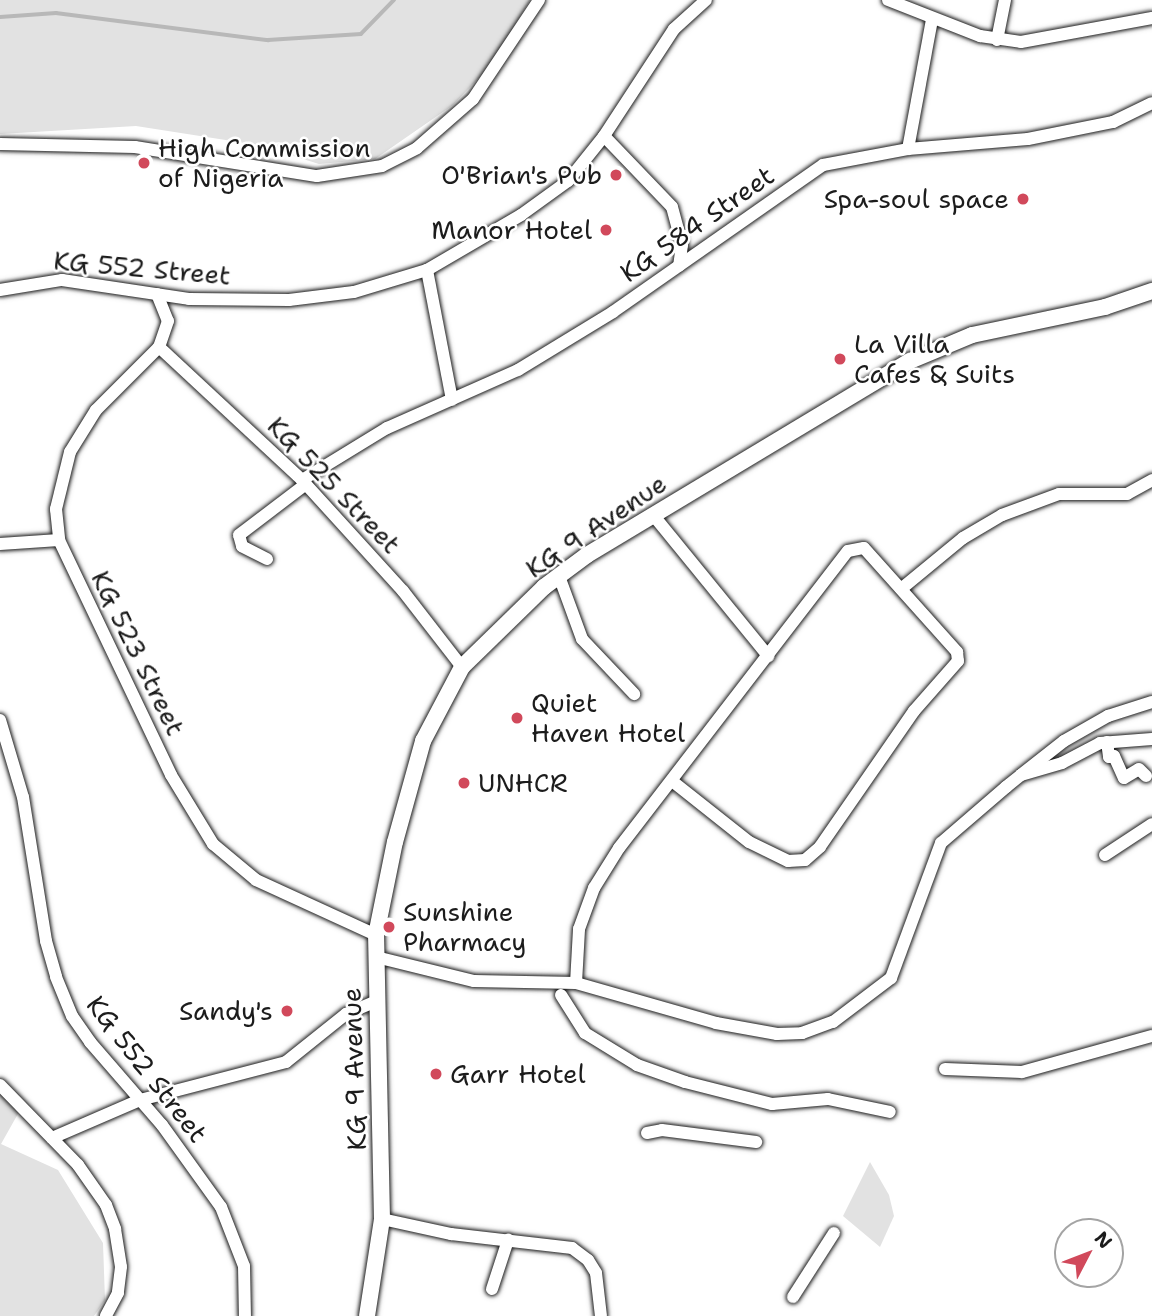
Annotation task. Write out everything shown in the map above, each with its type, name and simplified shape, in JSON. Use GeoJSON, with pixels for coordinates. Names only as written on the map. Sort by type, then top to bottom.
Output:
{"type":"FeatureCollection","features":[{"type":"Feature","properties":{"kind":"main road","name":"KG 9 Avenue"},"geometry":{"type":"LineString","coordinates":[[367,1316],[382,1219],[382,1126],[374,1002],[376,935],[395,842],[423,741],[463,667],[559,576],[653,516],[947,343],[1105,307],[1152,291]]}},
{"type":"Feature","properties":{"kind":"street"},"geometry":{"type":"LineString","coordinates":[[0,144],[135,147],[317,176],[382,166],[417,148],[473,99],[539,0]]}},
{"type":"Feature","properties":{"kind":"street","name":"KG 552 Street"},"geometry":{"type":"LineString","coordinates":[[0,290],[62,280],[189,299],[289,300],[354,292],[426,270],[521,215],[568,181],[604,136],[674,29],[706,0]]}},
{"type":"Feature","properties":{"kind":"street"},"geometry":{"type":"LineString","coordinates":[[888,0],[932,19],[997,40],[1045,40],[1152,18]]}},
{"type":"Feature","properties":{"kind":"street"},"geometry":{"type":"LineString","coordinates":[[997,40],[1005,0]]}},
{"type":"Feature","properties":{"kind":"street"},"geometry":{"type":"LineString","coordinates":[[908,149],[932,19]]}},
{"type":"Feature","properties":{"kind":"street","name":"KG 584 Street"},"geometry":{"type":"LineString","coordinates":[[267,559],[242,546],[239,535],[304,482],[387,428],[519,370],[679,266],[823,165],[908,149],[1028,139],[1113,121],[1152,103]]}},
{"type":"Feature","properties":{"kind":"street"},"geometry":{"type":"LineString","coordinates":[[604,136],[672,207],[681,245],[679,266]]}},
{"type":"Feature","properties":{"kind":"street"},"geometry":{"type":"LineString","coordinates":[[426,270],[452,400]]}},
{"type":"Feature","properties":{"kind":"street","name":"KG 523 Street"},"geometry":{"type":"LineString","coordinates":[[157,294],[168,321],[159,347],[96,411],[70,452],[57,509],[58,540],[171,775],[213,844],[256,880],[376,935]]}},
{"type":"Feature","properties":{"kind":"street","name":"KG 525 Street"},"geometry":{"type":"LineString","coordinates":[[159,347],[304,482],[403,592],[463,667]]}},
{"type":"Feature","properties":{"kind":"street"},"geometry":{"type":"LineString","coordinates":[[901,589],[963,538],[1002,515],[1059,494],[1127,494],[1152,480]]}},
{"type":"Feature","properties":{"kind":"street"},"geometry":{"type":"LineString","coordinates":[[653,516],[768,656]]}},
{"type":"Feature","properties":{"kind":"street"},"geometry":{"type":"LineString","coordinates":[[0,544],[58,540]]}},
{"type":"Feature","properties":{"kind":"street"},"geometry":{"type":"LineString","coordinates":[[576,983],[585,906],[620,848],[853,547],[864,548],[957,652],[958,661],[914,710],[813,855],[799,862],[774,856],[717,819],[672,781]]}},
{"type":"Feature","properties":{"kind":"street"},"geometry":{"type":"LineString","coordinates":[[559,576],[582,639],[634,694]]}},
{"type":"Feature","properties":{"kind":"street"},"geometry":{"type":"LineString","coordinates":[[376,957],[474,981],[576,983],[716,1023],[777,1034],[802,1033],[833,1022],[891,978],[941,844],[1064,741],[1108,716],[1152,702]]}},
{"type":"Feature","properties":{"kind":"street","name":"KG 552 Street"},"geometry":{"type":"LineString","coordinates":[[0,720],[23,797],[46,942],[72,1016],[221,1207],[244,1266],[245,1316]]}},
{"type":"Feature","properties":{"kind":"street"},"geometry":{"type":"LineString","coordinates":[[1021,775],[1107,742],[1152,738]]}},
{"type":"Feature","properties":{"kind":"street"},"geometry":{"type":"LineString","coordinates":[[1107,742],[1109,757],[1114,756],[1124,778],[1139,769],[1146,776]]}},
{"type":"Feature","properties":{"kind":"street"},"geometry":{"type":"LineString","coordinates":[[1105,855],[1151,826]]}},
{"type":"Feature","properties":{"kind":"street"},"geometry":{"type":"LineString","coordinates":[[561,995],[584,1033],[637,1065],[685,1082],[772,1104],[828,1099],[890,1112]]}},
{"type":"Feature","properties":{"kind":"street"},"geometry":{"type":"LineString","coordinates":[[52,1138],[140,1100],[286,1062],[346,1014],[374,1002]]}},
{"type":"Feature","properties":{"kind":"street"},"geometry":{"type":"LineString","coordinates":[[944,1069],[1022,1072],[1152,1036]]}},
{"type":"Feature","properties":{"kind":"street"},"geometry":{"type":"LineString","coordinates":[[0,1085],[52,1138],[99,1195],[115,1229],[121,1267],[118,1293],[106,1316]]}},
{"type":"Feature","properties":{"kind":"street"},"geometry":{"type":"LineString","coordinates":[[647,1133],[662,1129],[755,1142]]}},
{"type":"Feature","properties":{"kind":"street"},"geometry":{"type":"LineString","coordinates":[[382,1219],[572,1248],[589,1260],[599,1282],[601,1316]]}},
{"type":"Feature","properties":{"kind":"street"},"geometry":{"type":"LineString","coordinates":[[793,1297],[834,1233]]}},
{"type":"Feature","properties":{"kind":"street"},"geometry":{"type":"LineString","coordinates":[[492,1289],[508,1240]]}},
{"type":"Feature","properties":{"kind":"shaded area"},"geometry":{"type":"Polygon","coordinates":[[[0,0],[530,0],[490,66],[453,105],[375,159],[319,164],[258,145],[136,126],[0,134],[0,0]]]}},
{"type":"Feature","properties":{"kind":"shaded area"},"geometry":{"type":"Polygon","coordinates":[[[0,1093],[19,1112],[1,1144],[58,1170],[103,1243],[105,1300],[94,1316],[0,1316],[0,1093]]]}},
{"type":"Feature","properties":{"kind":"shaded area"},"geometry":{"type":"Polygon","coordinates":[[[870,1162],[889,1195],[894,1216],[880,1247],[843,1216],[870,1162]]]}},
{"type":"Feature","properties":{"kind":"waterway"},"geometry":{"type":"LineString","coordinates":[[0,17],[56,13],[268,40],[361,34],[394,0]]}},
{"type":"Feature","properties":{"kind":"place","name":"High Commission of Nigeria"},"geometry":{"type":"Point","coordinates":[144,163]}},
{"type":"Feature","properties":{"kind":"place","name":"O'Brian's Pub"},"geometry":{"type":"Point","coordinates":[616,175]}},
{"type":"Feature","properties":{"kind":"place","name":"Spa-soul space"},"geometry":{"type":"Point","coordinates":[1023,199]}},
{"type":"Feature","properties":{"kind":"place","name":"Manor Hotel"},"geometry":{"type":"Point","coordinates":[606,230]}},
{"type":"Feature","properties":{"kind":"place","name":"La Villa Cafes & Suits"},"geometry":{"type":"Point","coordinates":[840,359]}},
{"type":"Feature","properties":{"kind":"place","name":"Quiet Haven Hotel"},"geometry":{"type":"Point","coordinates":[517,718]}},
{"type":"Feature","properties":{"kind":"place","name":"UNHCR"},"geometry":{"type":"Point","coordinates":[464,783]}},
{"type":"Feature","properties":{"kind":"place","name":"Sunshine Pharmacy"},"geometry":{"type":"Point","coordinates":[389,927]}},
{"type":"Feature","properties":{"kind":"place","name":"Sandy's"},"geometry":{"type":"Point","coordinates":[287,1011]}},
{"type":"Feature","properties":{"kind":"place","name":"Garr Hotel"},"geometry":{"type":"Point","coordinates":[436,1074]}}]}
